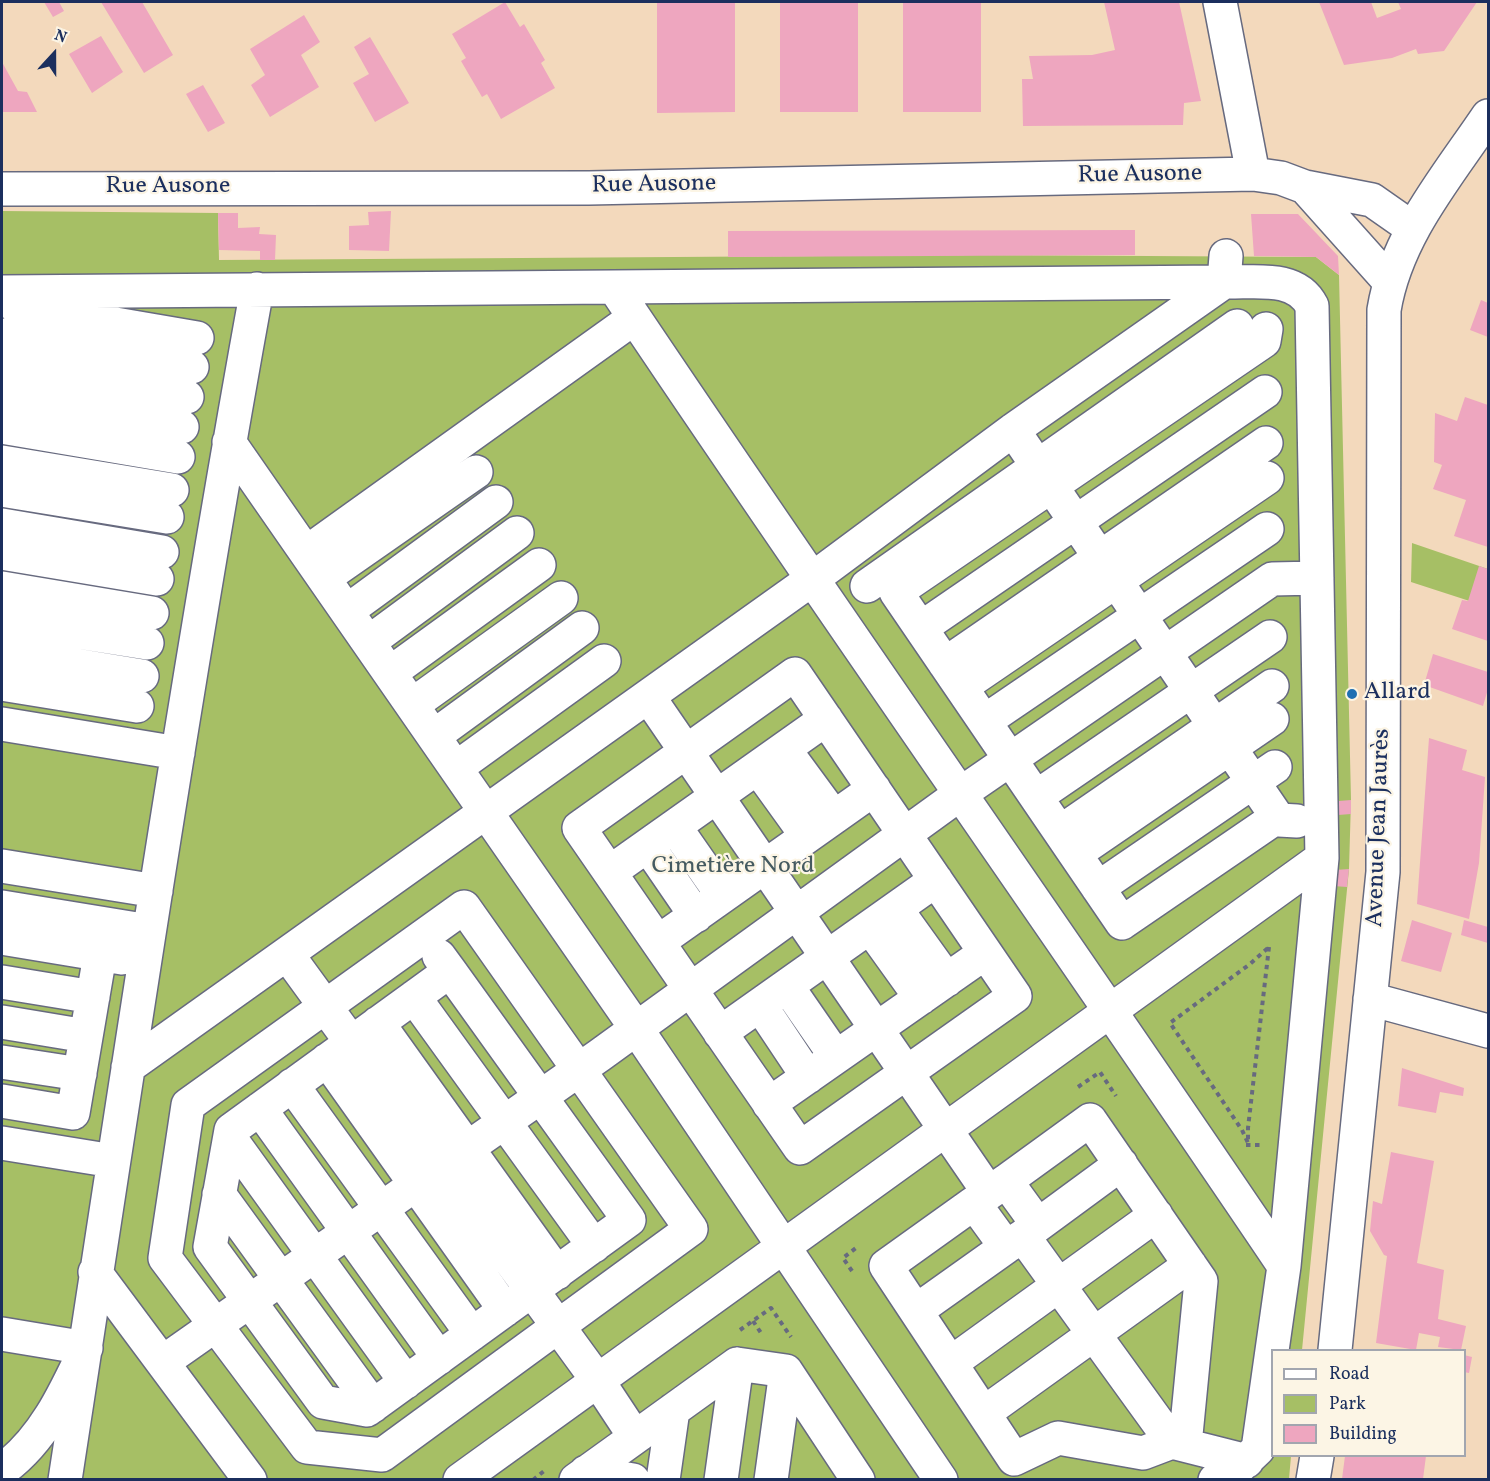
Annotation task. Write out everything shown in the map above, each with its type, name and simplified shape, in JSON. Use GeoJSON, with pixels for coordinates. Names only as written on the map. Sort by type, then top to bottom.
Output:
{"type":"FeatureCollection","features":[{"type":"Feature","properties":{"kind":"street"},"geometry":{"type":"LineString","coordinates":[[1220,2],[1253,174]]}},
{"type":"Feature","properties":{"kind":"street","name":"Avenue Jean Jaurès"},"geometry":{"type":"LineString","coordinates":[[1335,1349],[1383,872],[1382,347],[1389,281],[1412,228],[1488,116]]}},
{"type":"Feature","properties":{"kind":"street","name":"Rue Ausone"},"geometry":{"type":"LineString","coordinates":[[2,189],[589,188],[1253,174],[1281,178],[1305,187],[1372,200],[1412,228]]}},
{"type":"Feature","properties":{"kind":"street","name":"Rue Ausone"},"geometry":{"type":"LineString","coordinates":[[1305,187],[1389,281]]}},
{"type":"Feature","properties":{"kind":"street"},"geometry":{"type":"LineString","coordinates":[[128,1066],[811,580],[1225,269]]}},
{"type":"Feature","properties":{"kind":"street"},"geometry":{"type":"LineString","coordinates":[[6,342],[256,290],[614,287],[1225,269],[1259,283],[1292,285],[1301,290],[1312,306],[1322,858],[1284,1266],[1272,1349]]}},
{"type":"Feature","properties":{"kind":"street"},"geometry":{"type":"LineString","coordinates":[[1259,283],[1254,325],[1044,476],[896,592],[1122,923],[1277,817]]}},
{"type":"Feature","properties":{"kind":"street"},"geometry":{"type":"LineString","coordinates":[[614,287],[811,580],[1112,1012],[1284,1266]]}},
{"type":"Feature","properties":{"kind":"street"},"geometry":{"type":"LineString","coordinates":[[65,1479],[119,1120],[229,442],[256,290]]}},
{"type":"Feature","properties":{"kind":"street"},"geometry":{"type":"LineString","coordinates":[[315,565],[634,318]]}},
{"type":"Feature","properties":{"kind":"street"},"geometry":{"type":"LineString","coordinates":[[6,342],[187,397]]}},
{"type":"Feature","properties":{"kind":"street"},"geometry":{"type":"LineString","coordinates":[[6,342],[187,397]]}},
{"type":"Feature","properties":{"kind":"street"},"geometry":{"type":"LineString","coordinates":[[921,628],[1265,392]]}},
{"type":"Feature","properties":{"kind":"street"},"geometry":{"type":"LineString","coordinates":[[2,427],[187,397]]}},
{"type":"Feature","properties":{"kind":"street"},"geometry":{"type":"LineString","coordinates":[[1013,430],[1222,737],[1264,775],[1277,817],[1280,820],[1321,821]]}},
{"type":"Feature","properties":{"kind":"street"},"geometry":{"type":"LineString","coordinates":[[229,442],[636,1028],[941,1479]]}},
{"type":"Feature","properties":{"kind":"street"},"geometry":{"type":"LineString","coordinates":[[953,675],[1108,569],[1266,443]]}},
{"type":"Feature","properties":{"kind":"street"},"geometry":{"type":"LineString","coordinates":[[2,462],[170,504],[2,490]]}},
{"type":"Feature","properties":{"kind":"street"},"geometry":{"type":"LineString","coordinates":[[315,565],[476,472]]}},
{"type":"Feature","properties":{"kind":"street"},"geometry":{"type":"LineString","coordinates":[[867,586],[1044,476]]}},
{"type":"Feature","properties":{"kind":"street"},"geometry":{"type":"LineString","coordinates":[[1108,569],[1267,478]]}},
{"type":"Feature","properties":{"kind":"street"},"geometry":{"type":"LineString","coordinates":[[347,611],[496,502]]}},
{"type":"Feature","properties":{"kind":"street"},"geometry":{"type":"LineString","coordinates":[[2,525],[160,566],[2,554]]}},
{"type":"Feature","properties":{"kind":"street"},"geometry":{"type":"LineString","coordinates":[[984,721],[1267,529]]}},
{"type":"Feature","properties":{"kind":"street"},"geometry":{"type":"LineString","coordinates":[[369,642],[517,533]]}},
{"type":"Feature","properties":{"kind":"street"},"geometry":{"type":"LineString","coordinates":[[390,672],[539,565]]}},
{"type":"Feature","properties":{"kind":"street"},"geometry":{"type":"LineString","coordinates":[[163,1362],[578,1070],[960,794],[1272,579],[1317,578]]}},
{"type":"Feature","properties":{"kind":"street"},"geometry":{"type":"LineString","coordinates":[[2,588],[149,628],[2,620]]}},
{"type":"Feature","properties":{"kind":"street"},"geometry":{"type":"LineString","coordinates":[[412,705],[561,598]]}},
{"type":"Feature","properties":{"kind":"street"},"geometry":{"type":"LineString","coordinates":[[434,736],[582,628]]}},
{"type":"Feature","properties":{"kind":"street"},"geometry":{"type":"LineString","coordinates":[[1036,797],[1270,637]]}},
{"type":"Feature","properties":{"kind":"street"},"geometry":{"type":"LineString","coordinates":[[2,653],[139,691],[2,684]]}},
{"type":"Feature","properties":{"kind":"street"},"geometry":{"type":"LineString","coordinates":[[456,768],[604,661]]}},
{"type":"Feature","properties":{"kind":"street"},"geometry":{"type":"LineString","coordinates":[[795,674],[1015,996],[800,1148],[579,828],[686,752],[795,674]]}},
{"type":"Feature","properties":{"kind":"street"},"geometry":{"type":"LineString","coordinates":[[1067,843],[1222,737],[1272,686]]}},
{"type":"Feature","properties":{"kind":"street"},"geometry":{"type":"LineString","coordinates":[[648,696],[946,1132],[1178,1444]]}},
{"type":"Feature","properties":{"kind":"street"},"geometry":{"type":"LineString","coordinates":[[610,872],[826,719]]}},
{"type":"Feature","properties":{"kind":"street"},"geometry":{"type":"LineString","coordinates":[[1222,737],[1272,719]]}},
{"type":"Feature","properties":{"kind":"street"},"geometry":{"type":"LineString","coordinates":[[2,724],[178,753]]}},
{"type":"Feature","properties":{"kind":"street"},"geometry":{"type":"LineString","coordinates":[[784,749],[834,817]]}},
{"type":"Feature","properties":{"kind":"street"},"geometry":{"type":"LineString","coordinates":[[758,768],[807,836]]}},
{"type":"Feature","properties":{"kind":"street"},"geometry":{"type":"LineString","coordinates":[[1098,888],[1264,775]]}},
{"type":"Feature","properties":{"kind":"street"},"geometry":{"type":"LineString","coordinates":[[658,942],[874,789]]}},
{"type":"Feature","properties":{"kind":"street"},"geometry":{"type":"LineString","coordinates":[[675,827],[723,896]]}},
{"type":"Feature","properties":{"kind":"street"},"geometry":{"type":"LineString","coordinates":[[648,846],[696,916]]}},
{"type":"Feature","properties":{"kind":"street"},"geometry":{"type":"LineString","coordinates":[[460,1479],[946,1132],[1322,858]]}},
{"type":"Feature","properties":{"kind":"street"},"geometry":{"type":"LineString","coordinates":[[2,866],[156,891]]}},
{"type":"Feature","properties":{"kind":"street"},"geometry":{"type":"LineString","coordinates":[[720,1033],[936,880]]}},
{"type":"Feature","properties":{"kind":"street"},"geometry":{"type":"LineString","coordinates":[[2,907],[147,947]]}},
{"type":"Feature","properties":{"kind":"street"},"geometry":{"type":"LineString","coordinates":[[464,907],[578,1070],[691,1229],[382,1455],[307,1447],[165,1258],[188,1105],[464,907]]}},
{"type":"Feature","properties":{"kind":"street"},"geometry":{"type":"LineString","coordinates":[[896,909],[934,989]]}},
{"type":"Feature","properties":{"kind":"street"},"geometry":{"type":"LineString","coordinates":[[870,927],[934,989]]}},
{"type":"Feature","properties":{"kind":"street"},"geometry":{"type":"LineString","coordinates":[[2,938],[100,955],[147,947]]}},
{"type":"Feature","properties":{"kind":"street"},"geometry":{"type":"LineString","coordinates":[[769,1104],[986,953]]}},
{"type":"Feature","properties":{"kind":"street"},"geometry":{"type":"LineString","coordinates":[[287,954],[326,1007],[339,1051],[545,1282],[558,1326],[635,1437]]}},
{"type":"Feature","properties":{"kind":"street"},"geometry":{"type":"LineString","coordinates":[[73,1113],[100,955]]}},
{"type":"Feature","properties":{"kind":"street"},"geometry":{"type":"LineString","coordinates":[[444,964],[629,1220],[367,1410],[323,1402],[210,1247],[231,1130],[414,997],[444,964]]}},
{"type":"Feature","properties":{"kind":"street"},"geometry":{"type":"LineString","coordinates":[[2,982],[93,998]]}},
{"type":"Feature","properties":{"kind":"street"},"geometry":{"type":"LineString","coordinates":[[787,986],[836,1057]]}},
{"type":"Feature","properties":{"kind":"street"},"geometry":{"type":"LineString","coordinates":[[414,997],[594,1246]]}},
{"type":"Feature","properties":{"kind":"street"},"geometry":{"type":"LineString","coordinates":[[1370,999],[1488,1031]]}},
{"type":"Feature","properties":{"kind":"street"},"geometry":{"type":"LineString","coordinates":[[760,1005],[808,1077]]}},
{"type":"Feature","properties":{"kind":"street"},"geometry":{"type":"LineString","coordinates":[[2,1022],[86,1036]]}},
{"type":"Feature","properties":{"kind":"street"},"geometry":{"type":"LineString","coordinates":[[378,1023],[505,1310]]}},
{"type":"Feature","properties":{"kind":"street"},"geometry":{"type":"LineString","coordinates":[[2,1062],[80,1074]]}},
{"type":"Feature","properties":{"kind":"street"},"geometry":{"type":"LineString","coordinates":[[292,1085],[472,1334]]}},
{"type":"Feature","properties":{"kind":"street"},"geometry":{"type":"LineString","coordinates":[[2,1101],[119,1120]]}},
{"type":"Feature","properties":{"kind":"street"},"geometry":{"type":"LineString","coordinates":[[260,1109],[439,1358]]}},
{"type":"Feature","properties":{"kind":"street"},"geometry":{"type":"LineString","coordinates":[[1178,1444],[1201,1281],[1090,1120],[886,1266],[1014,1459],[1058,1438],[1143,1453],[1178,1444],[1247,1461]]}},
{"type":"Feature","properties":{"kind":"street"},"geometry":{"type":"LineString","coordinates":[[230,1138],[405,1382]]}},
{"type":"Feature","properties":{"kind":"street"},"geometry":{"type":"LineString","coordinates":[[2,1143],[113,1161]]}},
{"type":"Feature","properties":{"kind":"street"},"geometry":{"type":"LineString","coordinates":[[916,1311],[1120,1164]]}},
{"type":"Feature","properties":{"kind":"street"},"geometry":{"type":"LineString","coordinates":[[219,1194],[373,1406]]}},
{"type":"Feature","properties":{"kind":"street"},"geometry":{"type":"LineString","coordinates":[[951,1363],[1155,1215]]}},
{"type":"Feature","properties":{"kind":"street"},"geometry":{"type":"LineString","coordinates":[[984,1413],[1190,1265]]}},
{"type":"Feature","properties":{"kind":"street"},"geometry":{"type":"LineString","coordinates":[[95,1272],[250,1479]]}},
{"type":"Feature","properties":{"kind":"street"},"geometry":{"type":"LineString","coordinates":[[2,1334],[86,1347]]}},
{"type":"Feature","properties":{"kind":"street"},"geometry":{"type":"LineString","coordinates":[[2,1470],[18,1459],[46,1424],[68,1388],[86,1347]]}},
{"type":"Feature","properties":{"kind":"street"},"geometry":{"type":"LineString","coordinates":[[1215,1479],[1235,1471],[1258,1449],[1271,1358]]}},
{"type":"Feature","properties":{"kind":"street"},"geometry":{"type":"LineString","coordinates":[[721,1479],[737,1364]]}},
{"type":"Feature","properties":{"kind":"street"},"geometry":{"type":"LineString","coordinates":[[581,1476],[737,1364],[786,1371],[858,1479]]}},
{"type":"Feature","properties":{"kind":"street"},"geometry":{"type":"LineString","coordinates":[[771,1479],[786,1371]]}},
{"type":"Feature","properties":{"kind":"street"},"geometry":{"type":"LineString","coordinates":[[663,1479],[673,1410]]}},
{"type":"Feature","properties":{"kind":"street"},"geometry":{"type":"LineString","coordinates":[[1313,1479],[1317,1457]]}},
{"type":"Feature","properties":{"kind":"street"},"geometry":{"type":"LineString","coordinates":[[581,1476],[633,1479]]}},
{"type":"Feature","properties":{"kind":"path"},"geometry":{"type":"LineString","coordinates":[[1245,914],[1269,947],[1248,1143]]}},
{"type":"Feature","properties":{"kind":"path"},"geometry":{"type":"LineString","coordinates":[[1248,1143],[1242,1130],[1170,1023],[1269,947],[1313,951]]}},
{"type":"Feature","properties":{"kind":"path"},"geometry":{"type":"LineString","coordinates":[[1216,1166],[1248,1143],[1295,1149]]}},
{"type":"Feature","properties":{"kind":"green space","name":"Cimetière Nord"},"geometry":{"type":"Polygon","coordinates":[[[2,211],[218,213],[219,260],[978,255],[1316,257],[1339,275],[1351,800],[1349,869],[1302,1349],[1271,1349],[1271,1457],[1291,1457],[1289,1479],[2,1480],[2,211]]]}},
{"type":"Feature","properties":{"kind":"green space"},"geometry":{"type":"Polygon","coordinates":[[[1412,543],[1488,569],[1488,607],[1411,582],[1412,543]]]}},
{"type":"Feature","properties":{"kind":"building"},"geometry":{"type":"Polygon","coordinates":[[[44,2],[59,2],[64,11],[53,17],[44,2]]]}},
{"type":"Feature","properties":{"kind":"building"},"geometry":{"type":"Polygon","coordinates":[[[101,2],[142,2],[173,55],[144,73],[101,2]]]}},
{"type":"Feature","properties":{"kind":"building"},"geometry":{"type":"Polygon","coordinates":[[[505,2],[520,27],[524,24],[545,60],[541,63],[555,88],[501,119],[487,94],[482,97],[461,61],[466,58],[452,34],[505,2]]]}},
{"type":"Feature","properties":{"kind":"building"},"geometry":{"type":"Polygon","coordinates":[[[657,2],[735,2],[735,112],[657,113],[657,2]]]}},
{"type":"Feature","properties":{"kind":"building"},"geometry":{"type":"Polygon","coordinates":[[[780,2],[858,2],[858,112],[780,112],[780,2]]]}},
{"type":"Feature","properties":{"kind":"building"},"geometry":{"type":"Polygon","coordinates":[[[903,2],[981,2],[981,112],[903,112],[903,2]]]}},
{"type":"Feature","properties":{"kind":"building"},"geometry":{"type":"Polygon","coordinates":[[[1104,2],[1179,2],[1201,101],[1184,103],[1183,125],[1023,126],[1022,79],[1033,79],[1029,56],[1092,55],[1115,50],[1104,2]]]}},
{"type":"Feature","properties":{"kind":"building"},"geometry":{"type":"Polygon","coordinates":[[[1319,2],[1371,2],[1377,18],[1401,9],[1398,2],[1477,2],[1444,51],[1418,54],[1416,49],[1392,58],[1344,65],[1319,2]]]}},
{"type":"Feature","properties":{"kind":"building"},"geometry":{"type":"Polygon","coordinates":[[[304,15],[320,42],[301,55],[319,87],[270,117],[251,85],[265,75],[250,49],[304,15]]]}},
{"type":"Feature","properties":{"kind":"building"},"geometry":{"type":"Polygon","coordinates":[[[101,36],[123,72],[92,93],[69,54],[101,36]]]}},
{"type":"Feature","properties":{"kind":"building"},"geometry":{"type":"Polygon","coordinates":[[[370,37],[409,103],[375,122],[353,83],[369,74],[354,47],[370,37]]]}},
{"type":"Feature","properties":{"kind":"building"},"geometry":{"type":"Polygon","coordinates":[[[2,62],[18,91],[27,92],[37,112],[2,112],[2,62]]]}},
{"type":"Feature","properties":{"kind":"building"},"geometry":{"type":"Polygon","coordinates":[[[203,85],[225,123],[208,132],[186,94],[203,85]]]}},
{"type":"Feature","properties":{"kind":"building"},"geometry":{"type":"Polygon","coordinates":[[[391,211],[389,251],[349,250],[349,226],[369,225],[368,212],[391,211]]]}},
{"type":"Feature","properties":{"kind":"building"},"geometry":{"type":"Polygon","coordinates":[[[218,213],[238,213],[238,228],[260,227],[259,234],[276,235],[275,260],[260,260],[260,251],[219,250],[218,213]]]}},
{"type":"Feature","properties":{"kind":"building"},"geometry":{"type":"Polygon","coordinates":[[[1251,214],[1298,214],[1338,256],[1339,275],[1316,257],[1254,256],[1251,214]]]}},
{"type":"Feature","properties":{"kind":"building"},"geometry":{"type":"Polygon","coordinates":[[[1135,230],[1135,255],[728,257],[728,231],[1135,230]]]}},
{"type":"Feature","properties":{"kind":"building"},"geometry":{"type":"Polygon","coordinates":[[[1481,300],[1488,303],[1488,337],[1470,330],[1481,300]]]}},
{"type":"Feature","properties":{"kind":"building"},"geometry":{"type":"Polygon","coordinates":[[[1465,397],[1488,405],[1488,547],[1454,536],[1466,500],[1433,489],[1442,465],[1434,462],[1435,413],[1457,421],[1465,397]]]}},
{"type":"Feature","properties":{"kind":"building"},"geometry":{"type":"Polygon","coordinates":[[[1479,566],[1488,569],[1488,641],[1452,629],[1462,600],[1468,601],[1479,566]]]}},
{"type":"Feature","properties":{"kind":"building"},"geometry":{"type":"Polygon","coordinates":[[[1433,654],[1488,672],[1488,689],[1483,706],[1424,685],[1433,654]]]}},
{"type":"Feature","properties":{"kind":"building"},"geometry":{"type":"Polygon","coordinates":[[[1429,738],[1467,750],[1462,770],[1485,777],[1479,863],[1469,919],[1417,904],[1429,738]]]}},
{"type":"Feature","properties":{"kind":"building"},"geometry":{"type":"Polygon","coordinates":[[[1351,800],[1351,814],[1338,815],[1339,801],[1351,800]]]}},
{"type":"Feature","properties":{"kind":"building"},"geometry":{"type":"Polygon","coordinates":[[[1349,869],[1347,887],[1333,886],[1335,870],[1349,869]]]}},
{"type":"Feature","properties":{"kind":"building"},"geometry":{"type":"Polygon","coordinates":[[[1412,920],[1452,933],[1441,972],[1401,961],[1412,920]]]}},
{"type":"Feature","properties":{"kind":"building"},"geometry":{"type":"Polygon","coordinates":[[[1464,920],[1488,927],[1488,943],[1461,935],[1464,920]]]}},
{"type":"Feature","properties":{"kind":"building"},"geometry":{"type":"Polygon","coordinates":[[[1402,1068],[1464,1088],[1463,1096],[1440,1092],[1436,1113],[1398,1106],[1402,1068]]]}},
{"type":"Feature","properties":{"kind":"building"},"geometry":{"type":"Polygon","coordinates":[[[1391,1152],[1434,1161],[1417,1263],[1444,1270],[1438,1319],[1466,1326],[1461,1349],[1438,1347],[1440,1337],[1419,1333],[1416,1349],[1376,1343],[1387,1256],[1384,1255],[1370,1231],[1373,1201],[1382,1204],[1391,1152]]]}},
{"type":"Feature","properties":{"kind":"building"},"geometry":{"type":"Polygon","coordinates":[[[1466,1356],[1472,1357],[1469,1373],[1466,1372],[1466,1356]]]}},
{"type":"Feature","properties":{"kind":"building"},"geometry":{"type":"Polygon","coordinates":[[[1345,1457],[1426,1457],[1423,1479],[1342,1479],[1345,1457]]]}},
{"type":"Feature","properties":{"kind":"place","name":"Allard"},"geometry":{"type":"Point","coordinates":[1352,694]}}]}
